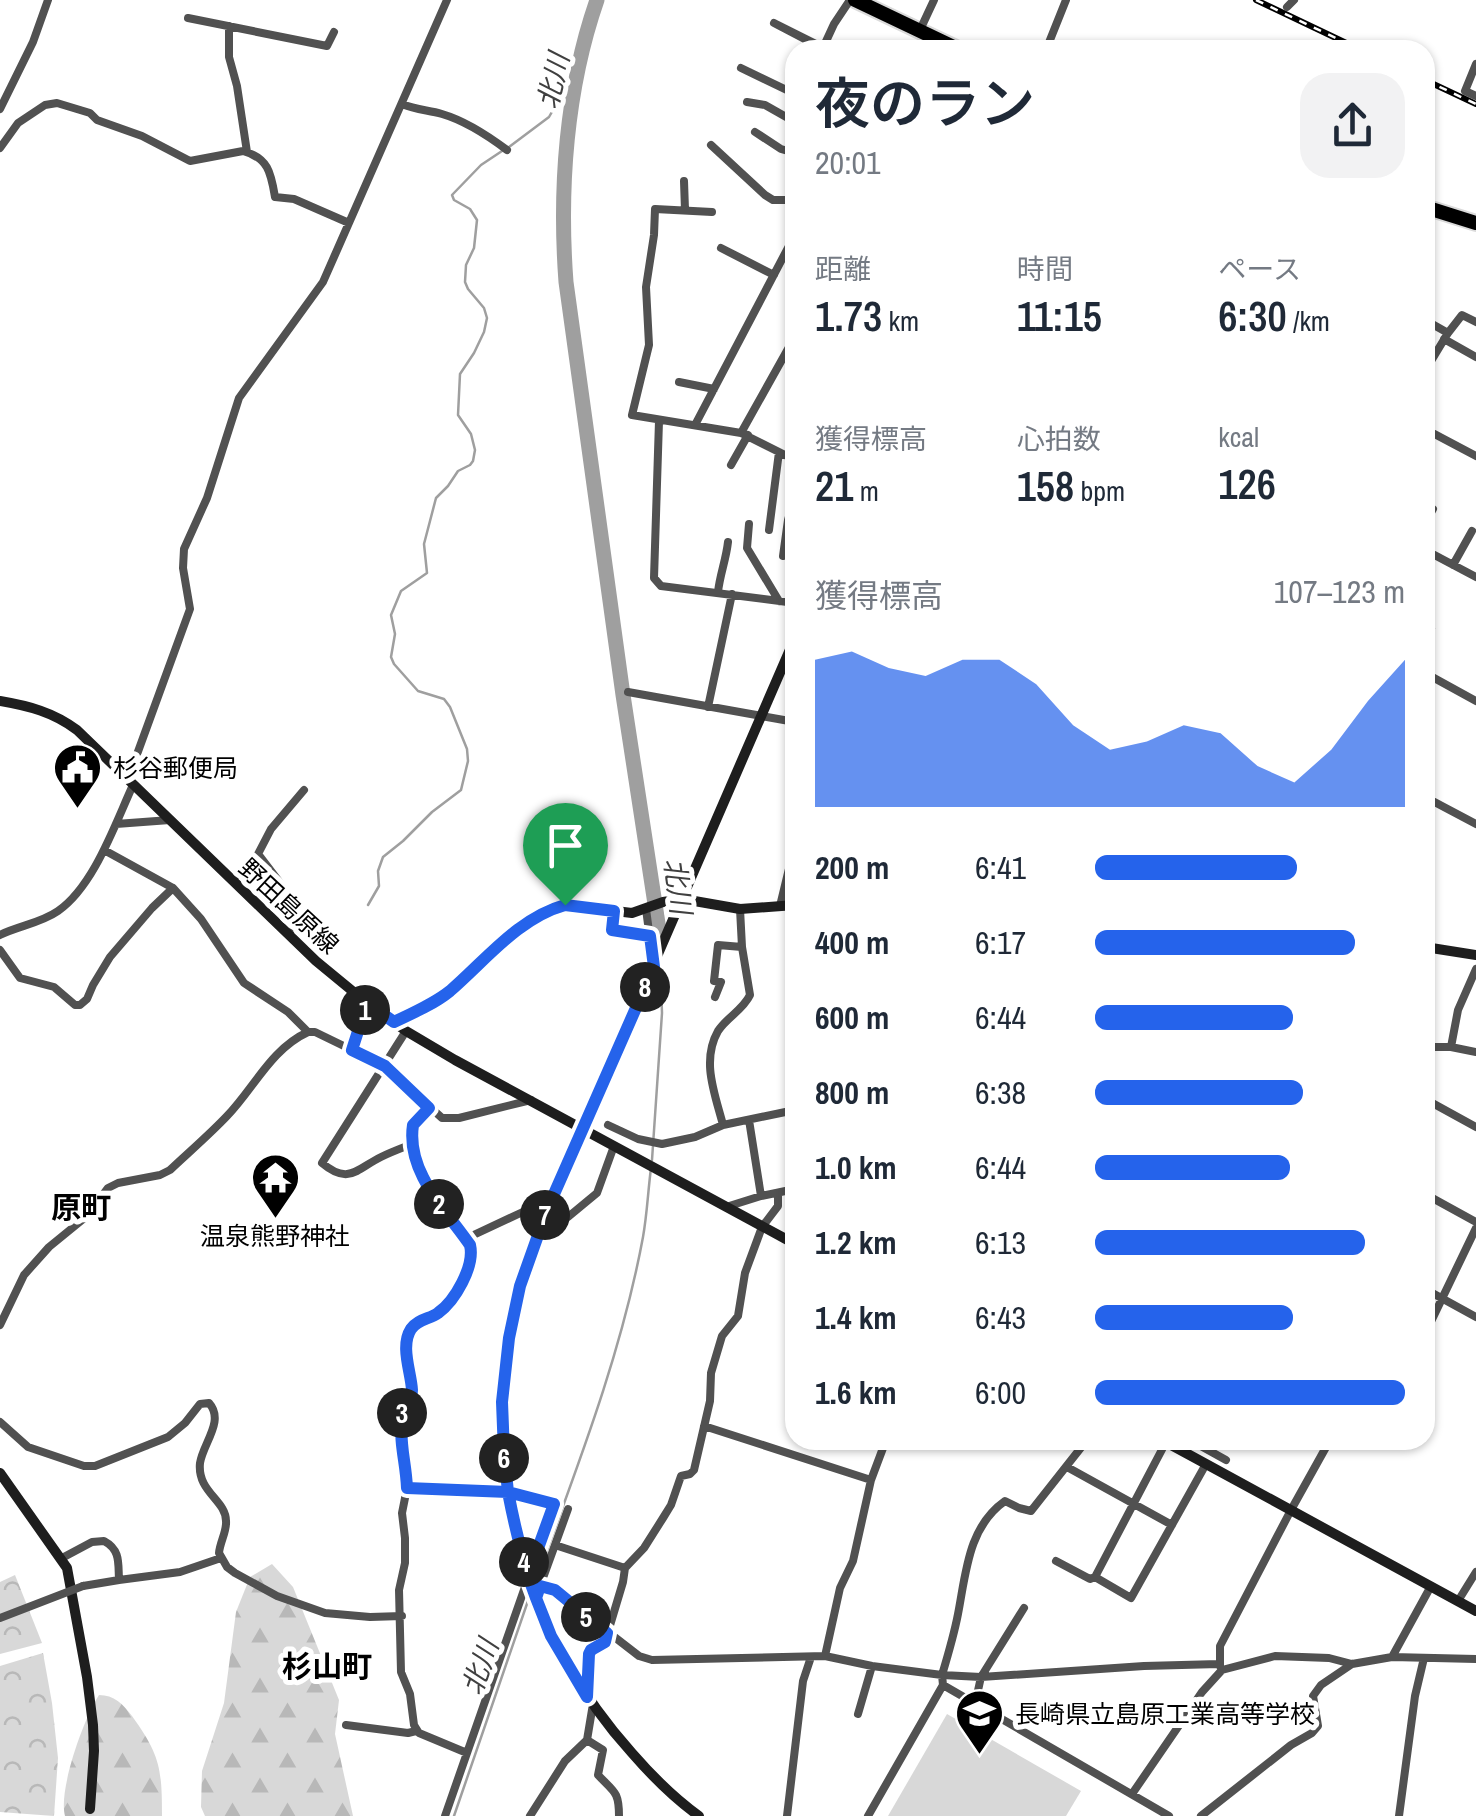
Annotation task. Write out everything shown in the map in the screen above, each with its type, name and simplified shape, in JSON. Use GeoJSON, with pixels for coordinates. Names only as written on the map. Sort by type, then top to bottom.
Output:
{"type":"FeatureCollection","features":[{"type":"Feature","properties":{"kind":"highway"},"geometry":{"type":"LineString","coordinates":[[852,0],[940,40]]}},
{"type":"Feature","properties":{"kind":"highway"},"geometry":{"type":"LineString","coordinates":[[1435,210],[1476,223]]}},
{"type":"Feature","properties":{"kind":"street"},"geometry":{"type":"LineString","coordinates":[[0,109],[34,42],[48,0]]}},
{"type":"Feature","properties":{"kind":"street"},"geometry":{"type":"LineString","coordinates":[[0,935],[50,916],[66,905],[104,850],[190,609],[184,548],[206,498],[239,398],[316,292],[447,0]]}},
{"type":"Feature","properties":{"kind":"street"},"geometry":{"type":"LineString","coordinates":[[828,40],[852,0]]}},
{"type":"Feature","properties":{"kind":"street"},"geometry":{"type":"LineString","coordinates":[[920,30],[934,0]]}},
{"type":"Feature","properties":{"kind":"street"},"geometry":{"type":"LineString","coordinates":[[1050,40],[1066,0]]}},
{"type":"Feature","properties":{"kind":"street"},"geometry":{"type":"LineString","coordinates":[[1287,8],[1294,0]]}},
{"type":"Feature","properties":{"kind":"street"},"geometry":{"type":"LineString","coordinates":[[188,18],[327,46],[334,32]]}},
{"type":"Feature","properties":{"kind":"street"},"geometry":{"type":"LineString","coordinates":[[230,26],[230,57],[247,152]]}},
{"type":"Feature","properties":{"kind":"street"},"geometry":{"type":"LineString","coordinates":[[1476,64],[1465,91],[1476,96]]}},
{"type":"Feature","properties":{"kind":"street"},"geometry":{"type":"LineString","coordinates":[[741,68],[785,89]]}},
{"type":"Feature","properties":{"kind":"street"},"geometry":{"type":"LineString","coordinates":[[747,102],[766,106],[785,116]]}},
{"type":"Feature","properties":{"kind":"street"},"geometry":{"type":"LineString","coordinates":[[0,148],[18,122],[45,105],[57,104],[90,112],[97,120],[142,136],[190,161],[247,152],[271,172],[275,197],[294,199],[349,222]]}},
{"type":"Feature","properties":{"kind":"street"},"geometry":{"type":"LineString","coordinates":[[402,104],[414,110],[441,113],[475,128],[505,148]]}},
{"type":"Feature","properties":{"kind":"street"},"geometry":{"type":"LineString","coordinates":[[755,132],[785,150]]}},
{"type":"Feature","properties":{"kind":"street"},"geometry":{"type":"LineString","coordinates":[[711,144],[765,195],[773,200],[785,198]]}},
{"type":"Feature","properties":{"kind":"street"},"geometry":{"type":"LineString","coordinates":[[684,182],[684,210]]}},
{"type":"Feature","properties":{"kind":"street"},"geometry":{"type":"LineString","coordinates":[[712,212],[655,209],[646,287],[650,344],[632,416],[744,434],[785,455]]}},
{"type":"Feature","properties":{"kind":"street"},"geometry":{"type":"LineString","coordinates":[[721,248],[774,275]]}},
{"type":"Feature","properties":{"kind":"street"},"geometry":{"type":"LineString","coordinates":[[695,425],[785,257]]}},
{"type":"Feature","properties":{"kind":"street"},"geometry":{"type":"LineString","coordinates":[[1435,355],[1462,315],[1476,322]]}},
{"type":"Feature","properties":{"kind":"street"},"geometry":{"type":"LineString","coordinates":[[1435,328],[1476,357]]}},
{"type":"Feature","properties":{"kind":"street"},"geometry":{"type":"LineString","coordinates":[[731,465],[785,357]]}},
{"type":"Feature","properties":{"kind":"street"},"geometry":{"type":"LineString","coordinates":[[680,382],[714,389]]}},
{"type":"Feature","properties":{"kind":"street"},"geometry":{"type":"LineString","coordinates":[[659,421],[654,578],[661,586],[785,602]]}},
{"type":"Feature","properties":{"kind":"street"},"geometry":{"type":"LineString","coordinates":[[1435,434],[1476,456]]}},
{"type":"Feature","properties":{"kind":"street"},"geometry":{"type":"LineString","coordinates":[[769,530],[779,452]]}},
{"type":"Feature","properties":{"kind":"street"},"geometry":{"type":"LineString","coordinates":[[749,524],[747,548],[779,601]]}},
{"type":"Feature","properties":{"kind":"street"},"geometry":{"type":"LineString","coordinates":[[1453,565],[1472,531]]}},
{"type":"Feature","properties":{"kind":"street"},"geometry":{"type":"LineString","coordinates":[[718,592],[728,542]]}},
{"type":"Feature","properties":{"kind":"street"},"geometry":{"type":"LineString","coordinates":[[1435,555],[1476,578]]}},
{"type":"Feature","properties":{"kind":"street"},"geometry":{"type":"LineString","coordinates":[[708,707],[732,594]]}},
{"type":"Feature","properties":{"kind":"street"},"geometry":{"type":"LineString","coordinates":[[699,1816],[611,1730],[551,1636],[514,1526],[502,1425],[509,1338],[520,1286],[547,1210],[785,661]]}},
{"type":"Feature","properties":{"kind":"street"},"geometry":{"type":"LineString","coordinates":[[1435,678],[1476,701]]}},
{"type":"Feature","properties":{"kind":"street"},"geometry":{"type":"LineString","coordinates":[[628,692],[785,721]]}},
{"type":"Feature","properties":{"kind":"street","name":"野田島原線"},"geometry":{"type":"LineString","coordinates":[[0,702],[34,707],[77,730],[288,934],[367,1003],[406,1031],[785,1239]]}},
{"type":"Feature","properties":{"kind":"street"},"geometry":{"type":"LineString","coordinates":[[232,880],[258,854],[272,829],[304,790]]}},
{"type":"Feature","properties":{"kind":"street"},"geometry":{"type":"LineString","coordinates":[[1435,801],[1476,824]]}},
{"type":"Feature","properties":{"kind":"street"},"geometry":{"type":"LineString","coordinates":[[116,824],[170,820]]}},
{"type":"Feature","properties":{"kind":"street"},"geometry":{"type":"LineString","coordinates":[[104,850],[173,888],[201,919],[244,983],[288,1012],[308,1032]]}},
{"type":"Feature","properties":{"kind":"street"},"geometry":{"type":"LineString","coordinates":[[258,854],[302,913],[288,934]]}},
{"type":"Feature","properties":{"kind":"street"},"geometry":{"type":"LineString","coordinates":[[780,906],[785,885]]}},
{"type":"Feature","properties":{"kind":"street"},"geometry":{"type":"LineString","coordinates":[[0,950],[20,978],[54,987],[80,1006],[110,958],[173,888]]}},
{"type":"Feature","properties":{"kind":"street"},"geometry":{"type":"LineString","coordinates":[[394,1022],[440,998],[497,944],[565,905],[632,913],[683,899],[740,909],[785,906]]}},
{"type":"Feature","properties":{"kind":"street"},"geometry":{"type":"LineString","coordinates":[[651,907],[647,927],[654,966]]}},
{"type":"Feature","properties":{"kind":"street"},"geometry":{"type":"LineString","coordinates":[[724,1125],[709,1067],[718,1032],[750,995],[740,909]]}},
{"type":"Feature","properties":{"kind":"street"},"geometry":{"type":"LineString","coordinates":[[614,911],[612,930],[650,936]]}},
{"type":"Feature","properties":{"kind":"street"},"geometry":{"type":"LineString","coordinates":[[715,997],[721,982],[714,981],[718,945],[742,946]]}},
{"type":"Feature","properties":{"kind":"street"},"geometry":{"type":"LineString","coordinates":[[1435,949],[1476,955]]}},
{"type":"Feature","properties":{"kind":"street"},"geometry":{"type":"LineString","coordinates":[[1451,1048],[1458,1010],[1476,969]]}},
{"type":"Feature","properties":{"kind":"street"},"geometry":{"type":"LineString","coordinates":[[352,1050],[367,1003]]}},
{"type":"Feature","properties":{"kind":"street"},"geometry":{"type":"LineString","coordinates":[[406,1031],[322,1162],[335,1171],[350,1174],[412,1144]]}},
{"type":"Feature","properties":{"kind":"street"},"geometry":{"type":"LineString","coordinates":[[0,1325],[24,1275],[49,1246],[87,1216],[108,1188],[170,1170],[229,1114],[262,1070],[308,1032],[385,1066],[442,1118],[459,1118],[531,1100]]}},
{"type":"Feature","properties":{"kind":"street"},"geometry":{"type":"LineString","coordinates":[[1435,1049],[1476,1052]]}},
{"type":"Feature","properties":{"kind":"street"},"geometry":{"type":"LineString","coordinates":[[1435,1104],[1476,1127]]}},
{"type":"Feature","properties":{"kind":"street"},"geometry":{"type":"LineString","coordinates":[[429,1108],[413,1125],[412,1144],[425,1180],[470,1245],[472,1258],[465,1277],[442,1310],[415,1324],[409,1334],[407,1367],[412,1394],[402,1412],[400,1447],[406,1460],[407,1488],[402,1513],[406,1538],[400,1590],[401,1672],[410,1694],[416,1731],[467,1753]]}},
{"type":"Feature","properties":{"kind":"street"},"geometry":{"type":"LineString","coordinates":[[608,1126],[642,1140],[668,1144],[724,1125],[785,1112]]}},
{"type":"Feature","properties":{"kind":"street"},"geometry":{"type":"LineString","coordinates":[[749,1120],[761,1196]]}},
{"type":"Feature","properties":{"kind":"street"},"geometry":{"type":"LineString","coordinates":[[637,1158],[642,1140]]}},
{"type":"Feature","properties":{"kind":"street"},"geometry":{"type":"LineString","coordinates":[[568,1217],[597,1193],[614,1146]]}},
{"type":"Feature","properties":{"kind":"street"},"geometry":{"type":"LineString","coordinates":[[726,1208],[785,1192]]}},
{"type":"Feature","properties":{"kind":"street"},"geometry":{"type":"LineString","coordinates":[[530,1816],[566,1762],[586,1740],[589,1654],[605,1642],[625,1568],[644,1548],[671,1505],[681,1476],[694,1470],[710,1401],[711,1373],[722,1336],[738,1316],[745,1273],[762,1227],[778,1206],[778,1193]]}},
{"type":"Feature","properties":{"kind":"street"},"geometry":{"type":"LineString","coordinates":[[1435,1200],[1476,1225],[1435,1312]]}},
{"type":"Feature","properties":{"kind":"street"},"geometry":{"type":"LineString","coordinates":[[465,1238],[526,1210],[547,1210]]}},
{"type":"Feature","properties":{"kind":"street"},"geometry":{"type":"LineString","coordinates":[[1435,1295],[1476,1316]]}},
{"type":"Feature","properties":{"kind":"street"},"geometry":{"type":"LineString","coordinates":[[0,1422],[28,1447],[84,1466],[95,1466],[168,1436],[200,1404],[209,1404],[216,1411],[216,1418],[200,1472],[206,1491],[227,1519],[221,1558],[234,1573],[278,1596],[324,1613],[370,1618],[402,1616]]}},
{"type":"Feature","properties":{"kind":"street"},"geometry":{"type":"LineString","coordinates":[[704,1426],[870,1480]]}},
{"type":"Feature","properties":{"kind":"street"},"geometry":{"type":"LineString","coordinates":[[824,1656],[840,1588],[858,1543],[870,1480],[882,1450]]}},
{"type":"Feature","properties":{"kind":"street"},"geometry":{"type":"LineString","coordinates":[[868,1816],[943,1680],[966,1562],[978,1532],[993,1510],[1005,1501],[1031,1511],[1079,1450]]}},
{"type":"Feature","properties":{"kind":"street"},"geometry":{"type":"LineString","coordinates":[[1056,1561],[1090,1579],[1095,1577],[1160,1450]]}},
{"type":"Feature","properties":{"kind":"street"},"geometry":{"type":"LineString","coordinates":[[1181,1450],[1476,1610]]}},
{"type":"Feature","properties":{"kind":"street"},"geometry":{"type":"LineString","coordinates":[[1208,1450],[1226,1460]]}},
{"type":"Feature","properties":{"kind":"street"},"geometry":{"type":"LineString","coordinates":[[1132,1794],[1221,1667],[1220,1646],[1324,1450]]}},
{"type":"Feature","properties":{"kind":"street"},"geometry":{"type":"LineString","coordinates":[[1095,1577],[1131,1598],[1206,1464]]}},
{"type":"Feature","properties":{"kind":"street"},"geometry":{"type":"LineString","coordinates":[[1067,1467],[1172,1525]]}},
{"type":"Feature","properties":{"kind":"street"},"geometry":{"type":"LineString","coordinates":[[0,1473],[62,1558],[69,1576],[93,1725],[90,1813]]}},
{"type":"Feature","properties":{"kind":"street"},"geometry":{"type":"LineString","coordinates":[[407,1488],[508,1492],[554,1504],[445,1816]]}},
{"type":"Feature","properties":{"kind":"street"},"geometry":{"type":"LineString","coordinates":[[537,1592],[568,1509]]}},
{"type":"Feature","properties":{"kind":"street"},"geometry":{"type":"LineString","coordinates":[[62,1558],[92,1542],[104,1541],[118,1554],[119,1580]]}},
{"type":"Feature","properties":{"kind":"street"},"geometry":{"type":"LineString","coordinates":[[555,1545],[625,1568]]}},
{"type":"Feature","properties":{"kind":"street"},"geometry":{"type":"LineString","coordinates":[[0,1618],[83,1586],[180,1572],[221,1558]]}},
{"type":"Feature","properties":{"kind":"street"},"geometry":{"type":"LineString","coordinates":[[1458,1601],[1476,1572]]}},
{"type":"Feature","properties":{"kind":"street"},"geometry":{"type":"LineString","coordinates":[[1392,1657],[1431,1586]]}},
{"type":"Feature","properties":{"kind":"street"},"geometry":{"type":"LineString","coordinates":[[537,1592],[555,1590],[607,1633],[639,1656],[652,1660],[824,1656],[943,1680],[1144,1666],[1221,1667],[1275,1656],[1329,1658],[1352,1664]]}},
{"type":"Feature","properties":{"kind":"street"},"geometry":{"type":"LineString","coordinates":[[976,1704],[980,1677],[1024,1608]]}},
{"type":"Feature","properties":{"kind":"street"},"geometry":{"type":"LineString","coordinates":[[791,1815],[804,1682],[811,1657]]}},
{"type":"Feature","properties":{"kind":"street"},"geometry":{"type":"LineString","coordinates":[[1200,1816],[1312,1733],[1318,1726],[1312,1696],[1320,1685],[1352,1664],[1392,1657],[1476,1659]]}},
{"type":"Feature","properties":{"kind":"street"},"geometry":{"type":"LineString","coordinates":[[1399,1816],[1424,1658]]}},
{"type":"Feature","properties":{"kind":"street"},"geometry":{"type":"LineString","coordinates":[[858,1714],[872,1666]]}},
{"type":"Feature","properties":{"kind":"street"},"geometry":{"type":"LineString","coordinates":[[943,1680],[976,1704],[1169,1816]]}},
{"type":"Feature","properties":{"kind":"street"},"geometry":{"type":"LineString","coordinates":[[346,1725],[416,1731]]}},
{"type":"Feature","properties":{"kind":"street"},"geometry":{"type":"LineString","coordinates":[[586,1740],[603,1750],[598,1775],[616,1792],[618,1816]]}},
{"type":"Feature","properties":{"kind":"green space"},"geometry":{"type":"Polygon","coordinates":[[[272,1564],[293,1587],[339,1700],[335,1734],[353,1816],[205,1816],[201,1807],[202,1771],[224,1703],[236,1612],[250,1577],[272,1564]]]}},
{"type":"Feature","properties":{"kind":"green space"},"geometry":{"type":"Polygon","coordinates":[[[15,1575],[42,1643],[0,1654],[0,1582],[15,1575]]]}},
{"type":"Feature","properties":{"kind":"green space"},"geometry":{"type":"Polygon","coordinates":[[[43,1653],[58,1758],[54,1816],[0,1812],[0,1666],[43,1653]]]}},
{"type":"Feature","properties":{"kind":"green space"},"geometry":{"type":"Polygon","coordinates":[[[99,1695],[122,1704],[154,1752],[160,1774],[162,1816],[65,1816],[65,1789],[74,1754],[99,1695]]]}},
{"type":"Feature","properties":{"kind":"green space","name":"長崎県立島原工業高等学校"},"geometry":{"type":"Polygon","coordinates":[[[947,1714],[1081,1791],[1066,1816],[888,1816],[947,1714]]]}},
{"type":"Feature","properties":{"kind":"waterway","name":"北川"},"geometry":{"type":"LineString","coordinates":[[597,0],[578,69],[567,140],[566,282],[659,930]]}},
{"type":"Feature","properties":{"kind":"waterway"},"geometry":{"type":"LineString","coordinates":[[509,147],[549,117],[578,72]]}},
{"type":"Feature","properties":{"kind":"waterway"},"geometry":{"type":"LineString","coordinates":[[368,905],[379,886],[378,871],[383,857],[461,790],[468,761],[467,749],[444,699],[418,691],[394,664],[391,615],[401,591],[427,573],[424,544],[436,498],[458,471],[473,461],[471,434],[458,415],[460,374],[474,353],[487,318],[465,282],[477,220],[452,195],[481,165],[502,151]]}},
{"type":"Feature","properties":{"kind":"waterway","name":"北川"},"geometry":{"type":"LineString","coordinates":[[659,930],[659,941]]}},
{"type":"Feature","properties":{"kind":"waterway","name":"北川"},"geometry":{"type":"LineString","coordinates":[[652,1160],[662,1013],[660,959]]}},
{"type":"Feature","properties":{"kind":"waterway","name":"北川"},"geometry":{"type":"LineString","coordinates":[[535,1583],[623,1325],[643,1237],[651,1168]]}},
{"type":"Feature","properties":{"kind":"waterway","name":"北川"},"geometry":{"type":"LineString","coordinates":[[454,1816],[530,1595]]}},
{"type":"Feature","properties":{"kind":"railway"},"geometry":{"type":"LineString","coordinates":[[1256,0],[1340,40]]}},
{"type":"Feature","properties":{"kind":"railway"},"geometry":{"type":"LineString","coordinates":[[1435,85],[1476,104]]}},
{"type":"Feature","properties":{"kind":"place","name":"杉谷郵便局"},"geometry":{"type":"Point","coordinates":[78,810]}},
{"type":"Feature","properties":{"kind":"place","name":"温泉熊野神社"},"geometry":{"type":"Point","coordinates":[275,1220]}},
{"type":"Feature","properties":{"kind":"place","name":"長崎県立島原工業高等学校"},"geometry":{"type":"Point","coordinates":[980,1756]}},
{"type":"Feature","properties":{"kind":"district","name":"原町"},"geometry":{"type":"Point","coordinates":[81,1208]}},
{"type":"Feature","properties":{"kind":"district","name":"杉山町"},"geometry":{"type":"Point","coordinates":[327,1667]}},
{"type":"Feature","properties":{"kind":"route"},"geometry":{"type":"LineString","coordinates":[[565,905],[497,944],[450,991],[394,1022],[367,1003],[352,1050],[385,1066],[429,1108],[413,1125],[416,1160],[443,1210],[470,1245],[472,1258],[465,1277],[446,1304],[436,1315],[415,1324],[409,1334],[407,1367],[412,1394],[402,1412],[400,1447],[406,1460],[407,1488],[508,1492],[514,1526],[529,1580],[534,1593],[551,1636],[587,1697],[589,1654],[605,1642],[607,1633],[555,1590],[540,1586],[536,1598],[534,1593],[528,1576],[554,1504],[508,1492],[502,1425],[505,1369],[514,1310],[530,1252],[654,967],[650,936],[612,930],[614,911],[565,905]]}}]}
